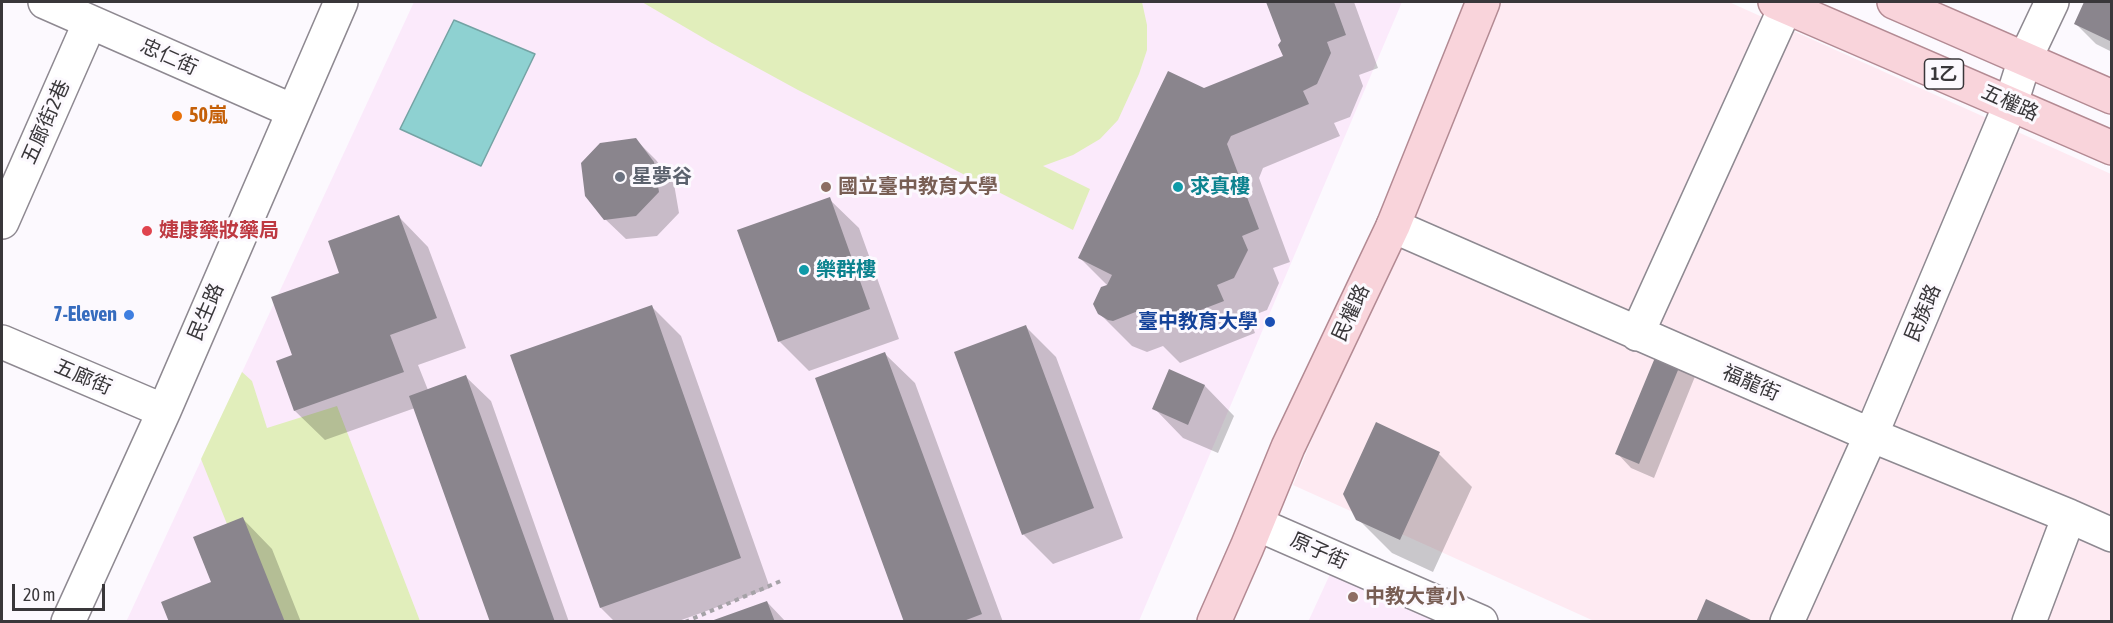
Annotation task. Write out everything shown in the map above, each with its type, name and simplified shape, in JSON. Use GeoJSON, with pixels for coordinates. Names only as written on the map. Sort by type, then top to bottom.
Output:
{"type":"FeatureCollection","features":[{"type":"Feature","properties":{"kind":"main road","name":"民權路"},"geometry":{"type":"LineString","coordinates":[[1214,621],[1288,447],[1393,226],[1484,2]]}},
{"type":"Feature","properties":{"kind":"main road","name":"1乙"},"geometry":{"type":"LineString","coordinates":[[1894,2],[2112,97]]}},
{"type":"Feature","properties":{"kind":"main road","name":"五權路"},"geometry":{"type":"LineString","coordinates":[[1780,4],[2112,148]]}},
{"type":"Feature","properties":{"kind":"street","name":"忠仁街"},"geometry":{"type":"LineString","coordinates":[[45,2],[293,111]]}},
{"type":"Feature","properties":{"kind":"street","name":"民生路"},"geometry":{"type":"LineString","coordinates":[[68,621],[164,411],[341,2]]}},
{"type":"Feature","properties":{"kind":"street","name":"民族路"},"geometry":{"type":"LineString","coordinates":[[1787,621],[1871,435],[2011,103],[2025,59],[2052,2]]}},
{"type":"Feature","properties":{"kind":"street"},"geometry":{"type":"LineString","coordinates":[[1637,334],[1780,4]]}},
{"type":"Feature","properties":{"kind":"street","name":"五廊街2巷"},"geometry":{"type":"LineString","coordinates":[[2,222],[90,22]]}},
{"type":"Feature","properties":{"kind":"street","name":"福龍街"},"geometry":{"type":"LineString","coordinates":[[1393,226],[1871,435],[2112,535]]}},
{"type":"Feature","properties":{"kind":"street","name":"五廊街"},"geometry":{"type":"LineString","coordinates":[[2,342],[164,411]]}},
{"type":"Feature","properties":{"kind":"street"},"geometry":{"type":"LineString","coordinates":[[2029,621],[2069,516]]}},
{"type":"Feature","properties":{"kind":"street","name":"原子街"},"geometry":{"type":"LineString","coordinates":[[1257,524],[1481,621]]}},
{"type":"Feature","properties":{"kind":"path"},"geometry":{"type":"LineString","coordinates":[[685,621],[783,580]]}},
{"type":"Feature","properties":{"kind":"shaded area","name":"國立臺中教育大學"},"geometry":{"type":"Polygon","coordinates":[[[414,2],[1402,2],[1139,621],[126,622],[414,2]]]}},
{"type":"Feature","properties":{"kind":"shaded area"},"geometry":{"type":"Polygon","coordinates":[[[1498,2],[1729,2],[2111,174],[2111,621],[1594,621],[1293,485],[1399,228],[1498,2]]]}},
{"type":"Feature","properties":{"kind":"shaded area","name":"中教大實小"},"geometry":{"type":"Polygon","coordinates":[[[1331,572],[1440,622],[1308,622],[1331,572]]]}},
{"type":"Feature","properties":{"kind":"green space"},"geometry":{"type":"Polygon","coordinates":[[[642,2],[1142,2],[1147,25],[1147,50],[1118,120],[1100,139],[1073,155],[1043,166],[1090,189],[1073,230],[798,90],[642,2]]]}},
{"type":"Feature","properties":{"kind":"green space"},"geometry":{"type":"Polygon","coordinates":[[[242,372],[252,381],[267,428],[337,406],[420,621],[285,621],[227,524],[201,459],[242,372]]]}},
{"type":"Feature","properties":{"kind":"water"},"geometry":{"type":"Polygon","coordinates":[[[454,20],[535,54],[481,166],[400,129],[454,20]]]}},
{"type":"Feature","properties":{"kind":"building","name":"求真樓"},"geometry":{"type":"Polygon","coordinates":[[[1266,2],[1334,2],[1346,35],[1327,42],[1331,53],[1317,84],[1303,91],[1309,104],[1231,136],[1227,144],[1259,229],[1242,236],[1248,250],[1234,278],[1217,285],[1224,301],[1146,331],[1138,311],[1113,321],[1108,320],[1098,314],[1093,304],[1101,287],[1107,285],[1112,275],[1078,258],[1168,71],[1204,88],[1283,56],[1278,45],[1281,41],[1266,2]]]}},
{"type":"Feature","properties":{"kind":"building"},"geometry":{"type":"Polygon","coordinates":[[[2084,2],[2112,2],[2112,42],[2074,24],[2084,2]]]}},
{"type":"Feature","properties":{"kind":"building","name":"星夢谷"},"geometry":{"type":"Polygon","coordinates":[[[636,138],[654,162],[659,192],[636,216],[604,220],[585,196],[581,163],[600,143],[636,138]]]}},
{"type":"Feature","properties":{"kind":"building","name":"樂群樓"},"geometry":{"type":"Polygon","coordinates":[[[830,197],[870,309],[778,342],[737,230],[830,197]]]}},
{"type":"Feature","properties":{"kind":"building"},"geometry":{"type":"Polygon","coordinates":[[[399,215],[437,318],[390,335],[404,372],[294,411],[276,361],[292,355],[271,297],[339,273],[328,241],[399,215]]]}},
{"type":"Feature","properties":{"kind":"building"},"geometry":{"type":"Polygon","coordinates":[[[652,305],[741,558],[600,608],[510,355],[652,305]]]}},
{"type":"Feature","properties":{"kind":"building"},"geometry":{"type":"Polygon","coordinates":[[[1026,325],[1094,508],[1022,535],[954,352],[1026,325]]]}},
{"type":"Feature","properties":{"kind":"building"},"geometry":{"type":"Polygon","coordinates":[[[1659,348],[1683,358],[1639,464],[1615,454],[1659,348]]]}},
{"type":"Feature","properties":{"kind":"building"},"geometry":{"type":"Polygon","coordinates":[[[885,352],[982,614],[961,622],[904,622],[815,378],[885,352]]]}},
{"type":"Feature","properties":{"kind":"building"},"geometry":{"type":"Polygon","coordinates":[[[1169,369],[1205,385],[1188,425],[1152,409],[1169,369]]]}},
{"type":"Feature","properties":{"kind":"building"},"geometry":{"type":"Polygon","coordinates":[[[466,375],[555,622],[490,622],[409,396],[466,375]]]}},
{"type":"Feature","properties":{"kind":"building"},"geometry":{"type":"Polygon","coordinates":[[[1376,422],[1440,452],[1400,540],[1356,520],[1343,494],[1376,422]]]}},
{"type":"Feature","properties":{"kind":"building"},"geometry":{"type":"Polygon","coordinates":[[[243,517],[285,622],[169,622],[161,602],[211,582],[193,537],[243,517]]]}},
{"type":"Feature","properties":{"kind":"building"},"geometry":{"type":"Polygon","coordinates":[[[1706,599],[1755,622],[1696,622],[1706,599]]]}},
{"type":"Feature","properties":{"kind":"building"},"geometry":{"type":"Polygon","coordinates":[[[767,601],[775,622],[711,622],[711,621],[767,601]]]}},
{"type":"Feature","properties":{"kind":"place","name":"50嵐"},"geometry":{"type":"Point","coordinates":[177,116]}},
{"type":"Feature","properties":{"kind":"place","name":"星夢谷"},"geometry":{"type":"Point","coordinates":[620,177]}},
{"type":"Feature","properties":{"kind":"place","name":"國立臺中教育大學"},"geometry":{"type":"Point","coordinates":[826,187]}},
{"type":"Feature","properties":{"kind":"place","name":"求真樓"},"geometry":{"type":"Point","coordinates":[1178,187]}},
{"type":"Feature","properties":{"kind":"place","name":"婕康藥妝藥局"},"geometry":{"type":"Point","coordinates":[147,231]}},
{"type":"Feature","properties":{"kind":"place","name":"樂群樓"},"geometry":{"type":"Point","coordinates":[804,270]}},
{"type":"Feature","properties":{"kind":"place","name":"7-Eleven"},"geometry":{"type":"Point","coordinates":[129,315]}},
{"type":"Feature","properties":{"kind":"place","name":"臺中教育大學"},"geometry":{"type":"Point","coordinates":[1270,322]}},
{"type":"Feature","properties":{"kind":"place","name":"中教大實小"},"geometry":{"type":"Point","coordinates":[1353,597]}}]}
